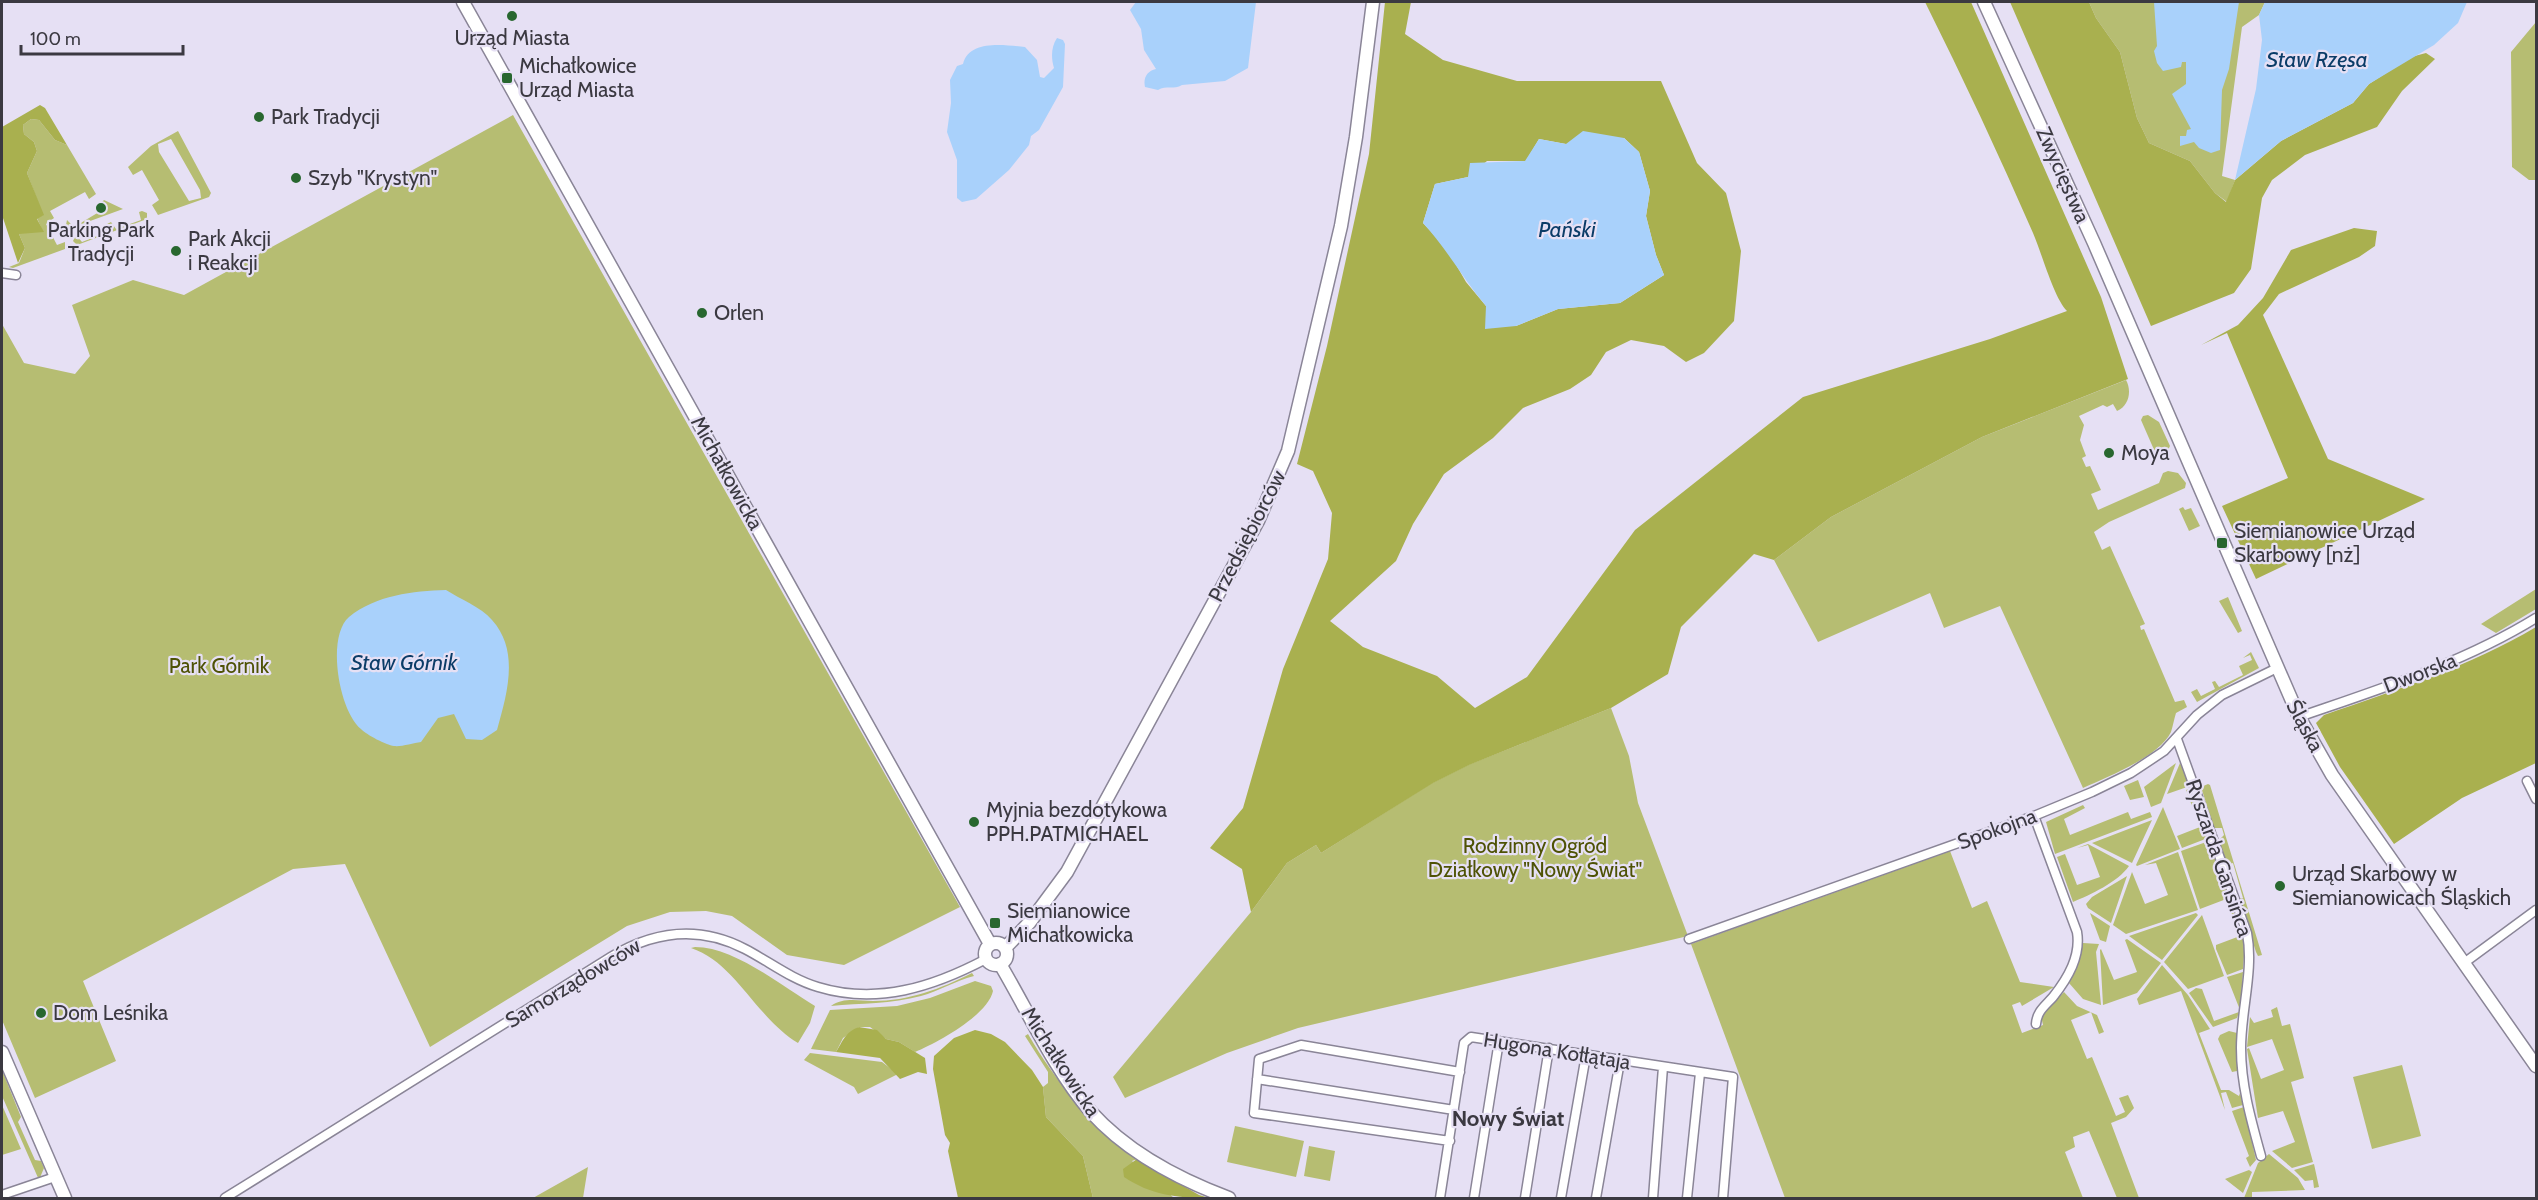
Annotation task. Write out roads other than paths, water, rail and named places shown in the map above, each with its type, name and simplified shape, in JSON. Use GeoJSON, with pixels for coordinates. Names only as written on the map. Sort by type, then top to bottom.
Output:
{"type":"FeatureCollection","features":[{"type":"Feature","properties":{"kind":"street","name":"Michałkowicka"},"geometry":{"type":"LineString","coordinates":[[464,2],[990,944]]}},
{"type":"Feature","properties":{"kind":"street","name":"Przedsiębiorców"},"geometry":{"type":"LineString","coordinates":[[1005,948],[1030,922],[1067,872],[1258,521],[1278,478],[1298,413],[1343,216],[1373,2]]}},
{"type":"Feature","properties":{"kind":"street","name":"Zwycięstwa"},"geometry":{"type":"LineString","coordinates":[[1984,2],[2139,349]]}},
{"type":"Feature","properties":{"kind":"street"},"geometry":{"type":"LineString","coordinates":[[2,273],[16,275]]}},
{"type":"Feature","properties":{"kind":"street","name":"Śląska"},"geometry":{"type":"LineString","coordinates":[[2139,349],[2299,717],[2332,775],[2536,1066]]}},
{"type":"Feature","properties":{"kind":"street","name":"Dworska"},"geometry":{"type":"LineString","coordinates":[[2299,717],[2414,677],[2496,642],[2536,618]]}},
{"type":"Feature","properties":{"kind":"street","name":"Spokojna"},"geometry":{"type":"LineString","coordinates":[[1689,939],[2034,816],[2131,773],[2177,739],[2197,715],[2223,695],[2277,668]]}},
{"type":"Feature","properties":{"kind":"street","name":"Ryszarda Gansińca"},"geometry":{"type":"LineString","coordinates":[[2177,739],[2247,933],[2249,953],[2242,1022],[2242,1072],[2247,1104],[2261,1156]]}},
{"type":"Feature","properties":{"kind":"street"},"geometry":{"type":"LineString","coordinates":[[2527,781],[2536,799]]}},
{"type":"Feature","properties":{"kind":"street"},"geometry":{"type":"LineString","coordinates":[[2034,816],[2078,932],[2079,942],[2077,956],[2068,975],[2039,1012],[2036,1024]]}},
{"type":"Feature","properties":{"kind":"street"},"geometry":{"type":"LineString","coordinates":[[2464,963],[2536,910]]}},
{"type":"Feature","properties":{"kind":"street","name":"Samorządowców"},"geometry":{"type":"LineString","coordinates":[[225,1198],[610,957],[643,940],[680,933],[715,937],[744,948],[807,983],[859,994],[894,993],[920,987],[956,974],[986,959]]}},
{"type":"Feature","properties":{"kind":"street"},"geometry":{"type":"LineString","coordinates":[[990,944],[1001,944],[1005,948],[1006,958],[1000,964],[992,964],[986,959],[986,950],[990,944]]}},
{"type":"Feature","properties":{"kind":"street","name":"Michałkowicka"},"geometry":{"type":"LineString","coordinates":[[1000,964],[1065,1075],[1099,1120],[1128,1146],[1161,1167],[1229,1198]]}},
{"type":"Feature","properties":{"kind":"street","name":"Hugona Kołłątaja"},"geometry":{"type":"LineString","coordinates":[[1440,1198],[1466,1040],[1471,1037],[1733,1077],[1723,1198]]}},
{"type":"Feature","properties":{"kind":"street"},"geometry":{"type":"LineString","coordinates":[[1474,1198],[1499,1041]]}},
{"type":"Feature","properties":{"kind":"street"},"geometry":{"type":"LineString","coordinates":[[1450,1141],[1254,1113],[1259,1059],[1301,1045],[1460,1072]]}},
{"type":"Feature","properties":{"kind":"street"},"geometry":{"type":"LineString","coordinates":[[1525,1198],[1549,1048]]}},
{"type":"Feature","properties":{"kind":"street"},"geometry":{"type":"LineString","coordinates":[[2,1052],[65,1198]]}},
{"type":"Feature","properties":{"kind":"street"},"geometry":{"type":"LineString","coordinates":[[1562,1198],[1586,1055]]}},
{"type":"Feature","properties":{"kind":"street"},"geometry":{"type":"LineString","coordinates":[[1596,1198],[1620,1060]]}},
{"type":"Feature","properties":{"kind":"street"},"geometry":{"type":"LineString","coordinates":[[1653,1198],[1662,1067]]}},
{"type":"Feature","properties":{"kind":"street"},"geometry":{"type":"LineString","coordinates":[[1687,1198],[1700,1073]]}},
{"type":"Feature","properties":{"kind":"street"},"geometry":{"type":"LineString","coordinates":[[1257,1079],[1454,1110]]}},
{"type":"Feature","properties":{"kind":"street"},"geometry":{"type":"LineString","coordinates":[[2,1195],[56,1177]]}},
{"type":"Feature","properties":{"kind":"water"},"geometry":{"type":"Polygon","coordinates":[[[1136,2],[1256,2],[1248,68],[1225,81],[1158,90],[1145,87],[1146,75],[1156,69],[1144,50],[1141,29],[1130,10],[1136,2]]]}},
{"type":"Feature","properties":{"kind":"water"},"geometry":{"type":"Polygon","coordinates":[[[2154,2],[2239,2],[2229,69],[2222,90],[2220,150],[2211,153],[2199,148],[2194,142],[2180,146],[2180,136],[2186,136],[2187,130],[2191,129],[2172,94],[2186,84],[2186,62],[2182,62],[2181,67],[2163,71],[2157,63],[2154,51],[2157,46],[2154,2]]]}},
{"type":"Feature","properties":{"kind":"water","name":"Staw Rzęsa"},"geometry":{"type":"Polygon","coordinates":[[[2265,2],[2467,2],[2458,23],[2434,45],[2369,84],[2353,103],[2281,141],[2235,180],[2256,89],[2262,40],[2259,15],[2265,2]]]}},
{"type":"Feature","properties":{"kind":"water"},"geometry":{"type":"Polygon","coordinates":[[[1057,38],[1063,40],[1065,44],[1063,87],[1039,130],[1031,136],[1029,145],[1009,170],[976,199],[962,202],[957,198],[957,160],[947,132],[951,103],[950,80],[957,66],[963,64],[972,51],[980,47],[998,45],[1025,47],[1037,60],[1040,77],[1044,78],[1054,68],[1052,53],[1057,38]]]}},
{"type":"Feature","properties":{"kind":"water","name":"Pański"},"geometry":{"type":"Polygon","coordinates":[[[1583,131],[1624,138],[1639,152],[1650,191],[1646,216],[1656,255],[1664,275],[1620,303],[1558,309],[1516,326],[1485,329],[1486,306],[1423,223],[1435,184],[1468,177],[1470,163],[1525,161],[1539,139],[1566,144],[1583,131]]]}},
{"type":"Feature","properties":{"kind":"water","name":"Staw Górnik"},"geometry":{"type":"Polygon","coordinates":[[[446,590],[487,615],[501,632],[506,645],[509,673],[497,730],[482,740],[466,739],[454,714],[438,718],[421,742],[397,746],[386,744],[361,729],[353,720],[347,707],[338,674],[338,640],[342,627],[349,617],[383,599],[408,593],[446,590]]]}},
{"type":"Feature","properties":{"kind":"place","name":"Urząd Miasta"},"geometry":{"type":"Point","coordinates":[512,16]}},
{"type":"Feature","properties":{"kind":"place","name":"Michałkowice Urząd Miasta"},"geometry":{"type":"Point","coordinates":[507,78]}},
{"type":"Feature","properties":{"kind":"place","name":"Park Tradycji"},"geometry":{"type":"Point","coordinates":[259,117]}},
{"type":"Feature","properties":{"kind":"place","name":"Szyb \"Krystyn\""},"geometry":{"type":"Point","coordinates":[296,178]}},
{"type":"Feature","properties":{"kind":"place","name":"Parking Park Tradycji"},"geometry":{"type":"Point","coordinates":[101,208]}},
{"type":"Feature","properties":{"kind":"place","name":"Park Akcji i Reakcji"},"geometry":{"type":"Point","coordinates":[176,251]}},
{"type":"Feature","properties":{"kind":"place","name":"Orlen"},"geometry":{"type":"Point","coordinates":[702,313]}},
{"type":"Feature","properties":{"kind":"place","name":"Moya"},"geometry":{"type":"Point","coordinates":[2109,453]}},
{"type":"Feature","properties":{"kind":"place","name":"Siemianowice Urząd Skarbowy [nż]"},"geometry":{"type":"Point","coordinates":[2222,543]}},
{"type":"Feature","properties":{"kind":"place","name":"Myjnia bezdotykowa PPH.PATMICHAEL"},"geometry":{"type":"Point","coordinates":[974,822]}},
{"type":"Feature","properties":{"kind":"place","name":"Urząd Skarbowy w Siemianowicach Śląskich"},"geometry":{"type":"Point","coordinates":[2280,886]}},
{"type":"Feature","properties":{"kind":"place","name":"Siemianowice Michałkowicka"},"geometry":{"type":"Point","coordinates":[995,923]}},
{"type":"Feature","properties":{"kind":"place","name":"Dom Leśnika"},"geometry":{"type":"Point","coordinates":[41,1013]}},
{"type":"Feature","properties":{"kind":"district","name":"Nowy Świat"},"geometry":{"type":"Point","coordinates":[1508,1118]}},
{"type":"Feature","properties":{"kind":"park label","name":"Park Górnik"},"geometry":{"type":"Point","coordinates":[219,666]}},
{"type":"Feature","properties":{"kind":"park label","name":"Rodzinny Ogród Działkowy \"Nowy Świat\""},"geometry":{"type":"Point","coordinates":[1535,858]}}]}
